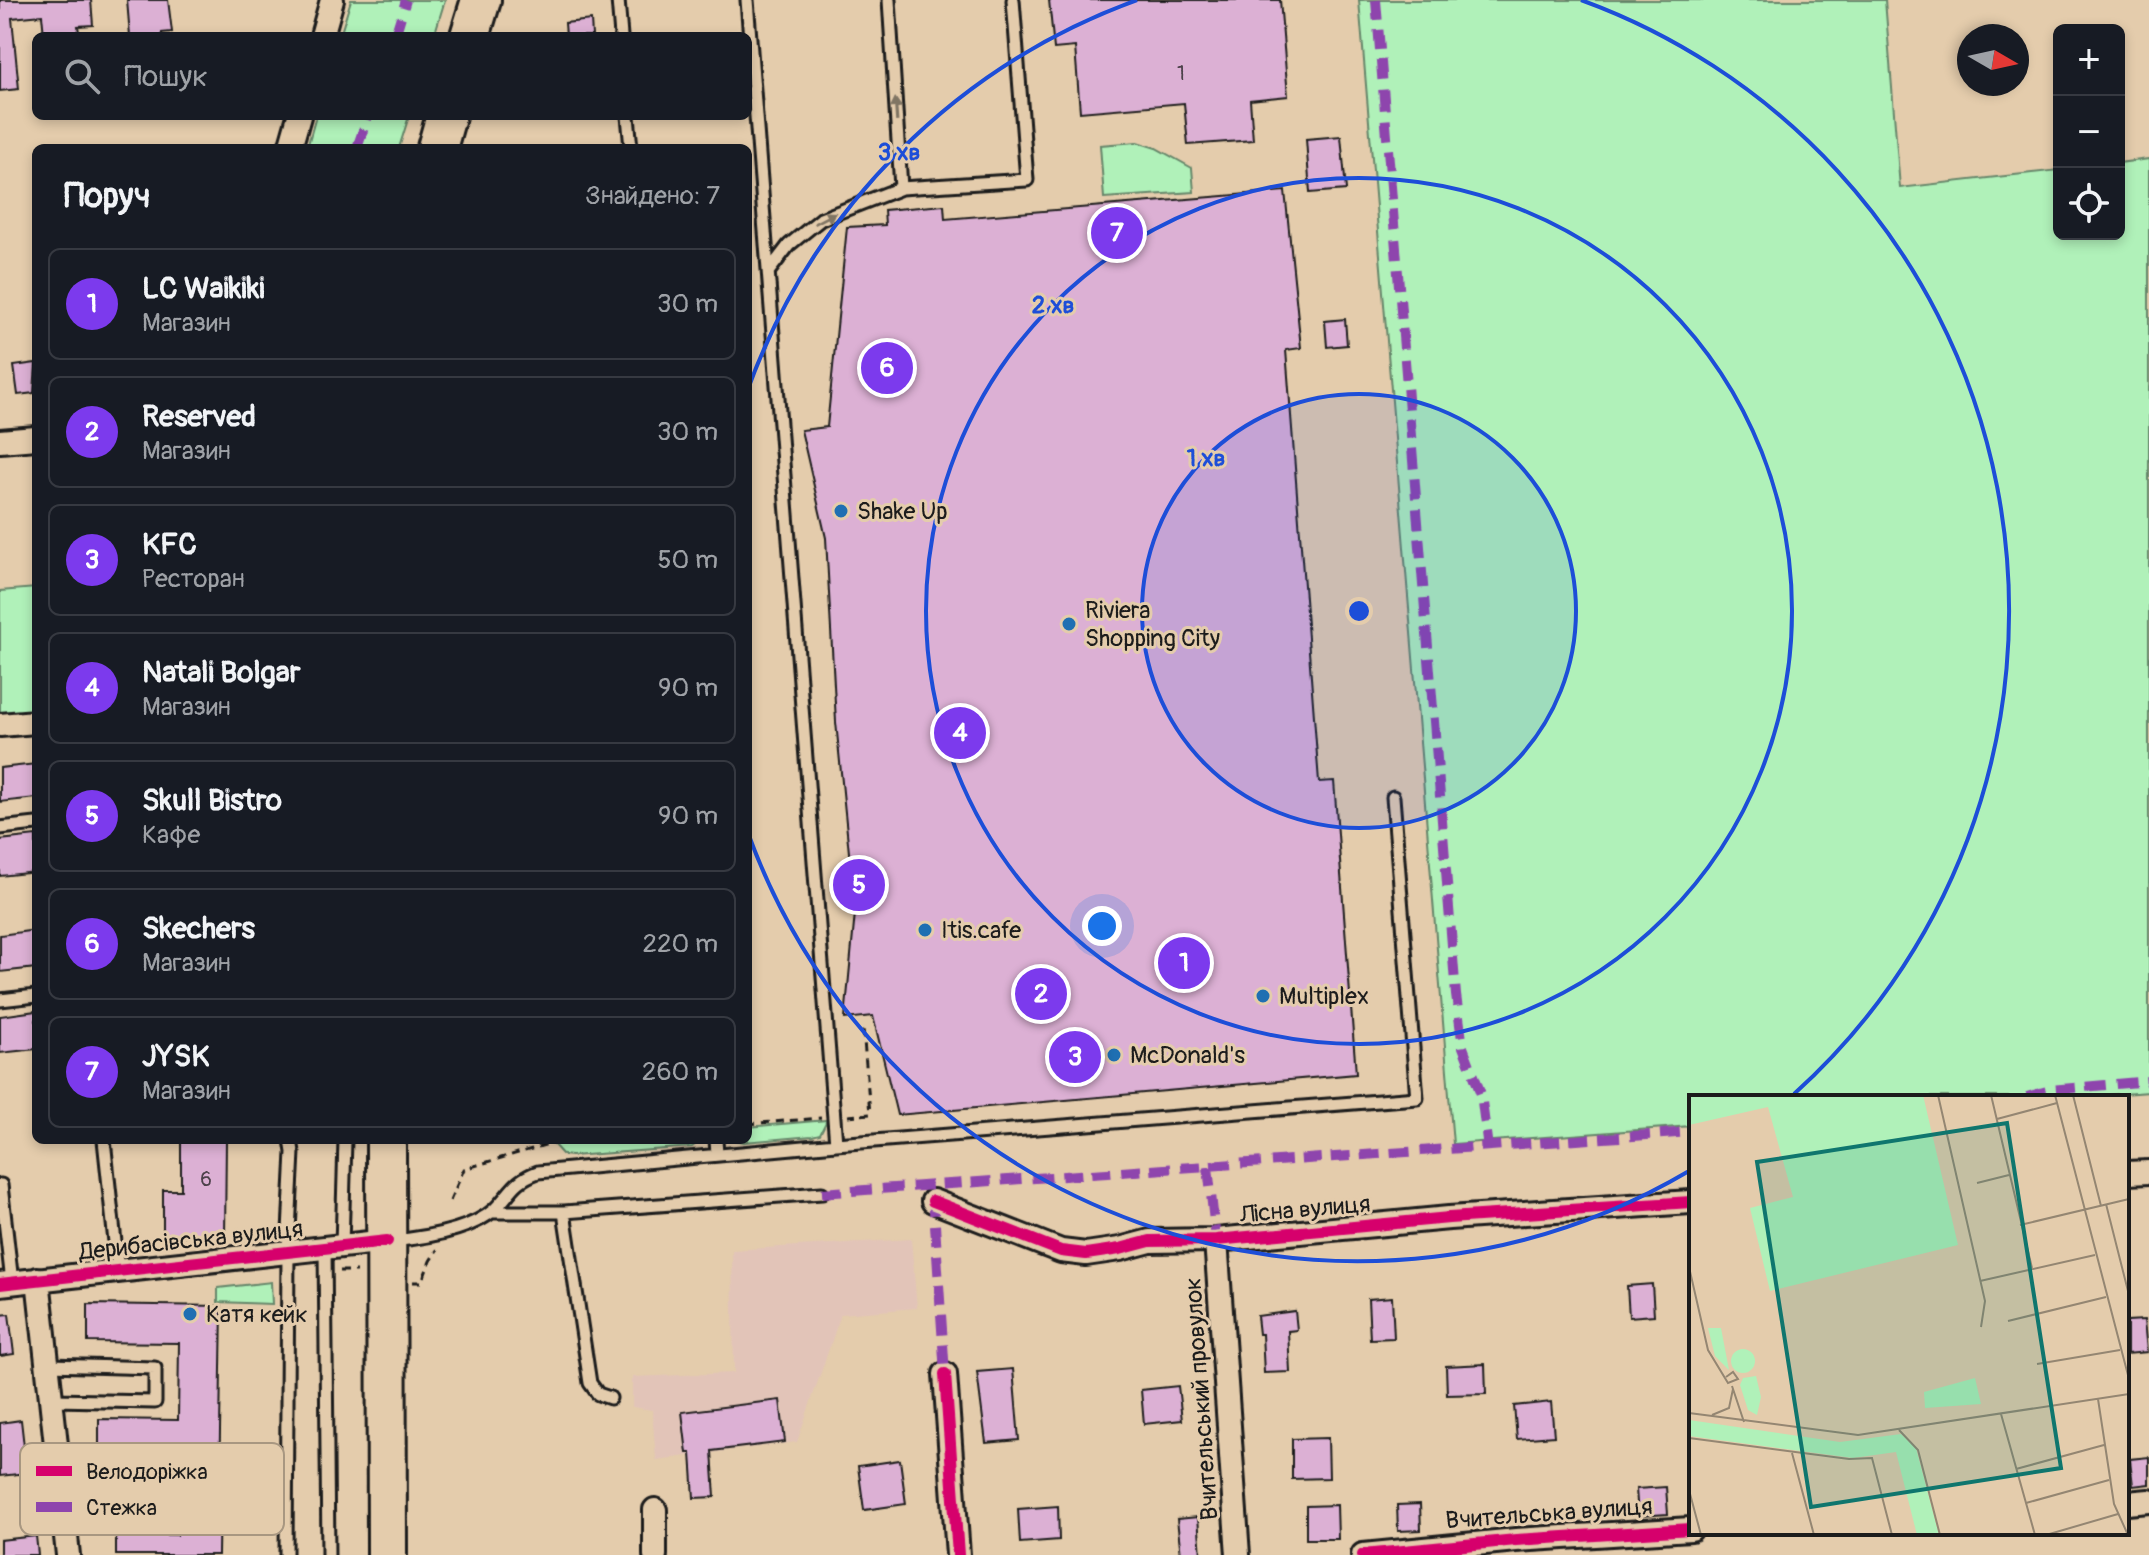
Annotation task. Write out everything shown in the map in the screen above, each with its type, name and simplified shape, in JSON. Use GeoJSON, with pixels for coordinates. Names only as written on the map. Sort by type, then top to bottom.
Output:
{"type":"FeatureCollection","features":[{"type":"Feature","properties":{"kind":"highway"},"geometry":{"type":"LineString","coordinates":[[471,32],[481,0]]}},
{"type":"Feature","properties":{"kind":"highway"},"geometry":{"type":"LineString","coordinates":[[438,144],[445,120]]}},
{"type":"Feature","properties":{"kind":"highway"},"geometry":{"type":"LineString","coordinates":[[386,1144],[387,1555]]}},
{"type":"Feature","properties":{"kind":"street"},"geometry":{"type":"LineString","coordinates":[[323,32],[332,0]]}},
{"type":"Feature","properties":{"kind":"street"},"geometry":{"type":"LineString","coordinates":[[291,144],[298,120]]}},
{"type":"Feature","properties":{"kind":"street"},"geometry":{"type":"LineString","coordinates":[[0,441],[32,438]]}},
{"type":"Feature","properties":{"kind":"street"},"geometry":{"type":"LineString","coordinates":[[0,725],[32,722]]}},
{"type":"Feature","properties":{"kind":"street"},"geometry":{"type":"LineString","coordinates":[[2129,1173],[2149,1172]]}},
{"type":"Feature","properties":{"kind":"street","name":"Лісна вулиця"},"geometry":{"type":"LineString","coordinates":[[933,1201],[1061,1251],[1086,1254],[1150,1241],[1216,1240],[1449,1218],[1689,1202]]}},
{"type":"Feature","properties":{"kind":"street","name":"Вчительський провулок"},"geometry":{"type":"LineString","coordinates":[[1216,1240],[1238,1555]]}},
{"type":"Feature","properties":{"kind":"street","name":"Дерибасівська вулиця"},"geometry":{"type":"LineString","coordinates":[[6,1283],[387,1241]]}},
{"type":"Feature","properties":{"kind":"street"},"geometry":{"type":"LineString","coordinates":[[38,1279],[57,1443]]}},
{"type":"Feature","properties":{"kind":"street"},"geometry":{"type":"LineString","coordinates":[[945,1374],[958,1555]]}},
{"type":"Feature","properties":{"kind":"street"},"geometry":{"type":"LineString","coordinates":[[2129,1503],[2149,1501]]}},
{"type":"Feature","properties":{"kind":"street"},"geometry":{"type":"LineString","coordinates":[[655,1510],[655,1555]]}},
{"type":"Feature","properties":{"kind":"street","name":"Вчительська вулиця"},"geometry":{"type":"LineString","coordinates":[[1363,1555],[1517,1548],[1689,1529]]}},
{"type":"Feature","properties":{"kind":"street"},"geometry":{"type":"LineString","coordinates":[[66,1535],[68,1555]]}},
{"type":"Feature","properties":{"kind":"lane"},"geometry":{"type":"LineString","coordinates":[[618,0],[621,32]]}},
{"type":"Feature","properties":{"kind":"lane"},"geometry":{"type":"LineString","coordinates":[[747,0],[750,32]]}},
{"type":"Feature","properties":{"kind":"lane"},"geometry":{"type":"LineString","coordinates":[[889,0],[901,188]]}},
{"type":"Feature","properties":{"kind":"lane"},"geometry":{"type":"LineString","coordinates":[[769,271],[789,245],[821,219],[901,188],[1027,180],[1013,0]]}},
{"type":"Feature","properties":{"kind":"lane"},"geometry":{"type":"LineString","coordinates":[[752,62],[836,1144]]}},
{"type":"Feature","properties":{"kind":"lane"},"geometry":{"type":"LineString","coordinates":[[628,120],[631,144]]}},
{"type":"Feature","properties":{"kind":"lane"},"geometry":{"type":"LineString","coordinates":[[492,1212],[513,1185],[538,1172],[717,1154],[1417,1098],[1393,797]]}},
{"type":"Feature","properties":{"kind":"lane"},"geometry":{"type":"LineString","coordinates":[[0,828],[32,824]]}},
{"type":"Feature","properties":{"kind":"lane"},"geometry":{"type":"LineString","coordinates":[[0,1000],[32,996]]}},
{"type":"Feature","properties":{"kind":"lane"},"geometry":{"type":"LineString","coordinates":[[104,1144],[118,1270]]}},
{"type":"Feature","properties":{"kind":"lane"},"geometry":{"type":"LineString","coordinates":[[286,1555],[292,1144]]}},
{"type":"Feature","properties":{"kind":"lane"},"geometry":{"type":"LineString","coordinates":[[328,1555],[334,1246],[345,1144]]}},
{"type":"Feature","properties":{"kind":"lane"},"geometry":{"type":"LineString","coordinates":[[716,1144],[717,1154]]}},
{"type":"Feature","properties":{"kind":"lane"},"geometry":{"type":"LineString","coordinates":[[1,1185],[6,1283]]}},
{"type":"Feature","properties":{"kind":"lane"},"geometry":{"type":"LineString","coordinates":[[387,1241],[452,1230],[492,1212],[564,1212],[822,1193]]}},
{"type":"Feature","properties":{"kind":"lane"},"geometry":{"type":"LineString","coordinates":[[564,1212],[590,1383],[598,1394],[610,1398]]}},
{"type":"Feature","properties":{"kind":"lane"},"geometry":{"type":"LineString","coordinates":[[49,1365],[155,1368],[155,1402],[53,1400]]}},
{"type":"Feature","properties":{"kind":"path"},"geometry":{"type":"LineString","coordinates":[[846,1116],[870,1114],[863,1028]]}},
{"type":"Feature","properties":{"kind":"path"},"geometry":{"type":"LineString","coordinates":[[752,1124],[826,1118]]}},
{"type":"Feature","properties":{"kind":"path"},"geometry":{"type":"LineString","coordinates":[[450,1201],[464,1169],[548,1144]]}},
{"type":"Feature","properties":{"kind":"path"},"geometry":{"type":"LineString","coordinates":[[422,1282],[440,1246]]}},
{"type":"Feature","properties":{"kind":"shaded area"},"geometry":{"type":"Polygon","coordinates":[[[911,1239],[917,1308],[841,1314],[797,1442],[656,1460],[652,1410],[632,1407],[632,1377],[734,1373],[732,1250],[911,1239]]]}},
{"type":"Feature","properties":{"kind":"green space"},"geometry":{"type":"Polygon","coordinates":[[[351,0],[445,0],[435,32],[341,32],[351,0]]]}},
{"type":"Feature","properties":{"kind":"green space"},"geometry":{"type":"Polygon","coordinates":[[[1359,0],[1885,0],[1900,188],[2053,171],[2053,240],[2125,240],[2125,162],[2149,159],[2149,1092],[2109,1095],[1689,1095],[1689,1126],[1453,1144],[1359,0]]]}},
{"type":"Feature","properties":{"kind":"green space"},"geometry":{"type":"Polygon","coordinates":[[[315,120],[408,120],[400,144],[308,144],[315,120]]]}},
{"type":"Feature","properties":{"kind":"green space"},"geometry":{"type":"Polygon","coordinates":[[[1137,142],[1156,148],[1192,168],[1194,192],[1104,198],[1100,145],[1137,142]]]}},
{"type":"Feature","properties":{"kind":"green space"},"geometry":{"type":"Polygon","coordinates":[[[32,588],[32,715],[0,719],[0,591],[32,588]]]}},
{"type":"Feature","properties":{"kind":"green space"},"geometry":{"type":"Polygon","coordinates":[[[827,1120],[820,1134],[752,1141],[752,1127],[827,1120]]]}},
{"type":"Feature","properties":{"kind":"green space"},"geometry":{"type":"Polygon","coordinates":[[[553,1144],[696,1144],[692,1147],[563,1155],[553,1144]]]}},
{"type":"Feature","properties":{"kind":"green space"},"geometry":{"type":"Polygon","coordinates":[[[271,1282],[272,1304],[218,1302],[218,1288],[271,1282]]]}},
{"type":"Feature","properties":{"kind":"building"},"geometry":{"type":"Polygon","coordinates":[[[0,0],[91,0],[93,25],[78,26],[79,32],[44,32],[42,15],[12,18],[19,89],[0,91],[0,0]]]}},
{"type":"Feature","properties":{"kind":"building"},"geometry":{"type":"Polygon","coordinates":[[[127,0],[168,0],[172,32],[130,32],[127,0]]]}},
{"type":"Feature","properties":{"kind":"building"},"geometry":{"type":"Polygon","coordinates":[[[1049,0],[1280,0],[1288,96],[1250,100],[1253,140],[1188,145],[1184,103],[1080,112],[1075,47],[1054,49],[1049,0]]]}},
{"type":"Feature","properties":{"kind":"building"},"geometry":{"type":"Polygon","coordinates":[[[591,20],[592,32],[566,32],[565,23],[591,20]]]}},
{"type":"Feature","properties":{"kind":"building"},"geometry":{"type":"Polygon","coordinates":[[[1341,136],[1346,190],[1310,193],[1306,139],[1341,136]]]}},
{"type":"Feature","properties":{"kind":"building","name":"Riviera Shopping City"},"geometry":{"type":"Polygon","coordinates":[[[1285,191],[1301,348],[1286,350],[1319,782],[1334,781],[1356,1074],[897,1115],[873,1016],[845,1019],[855,913],[836,722],[826,538],[801,430],[827,427],[847,227],[885,225],[884,210],[944,205],[945,219],[1285,191]]]}},
{"type":"Feature","properties":{"kind":"building"},"geometry":{"type":"Polygon","coordinates":[[[1345,319],[1347,345],[1327,347],[1325,321],[1345,319]]]}},
{"type":"Feature","properties":{"kind":"building"},"geometry":{"type":"Polygon","coordinates":[[[32,364],[32,393],[18,395],[14,366],[32,364]]]}},
{"type":"Feature","properties":{"kind":"building"},"geometry":{"type":"Polygon","coordinates":[[[32,764],[32,798],[0,802],[0,768],[32,764]]]}},
{"type":"Feature","properties":{"kind":"building"},"geometry":{"type":"Polygon","coordinates":[[[32,836],[32,872],[0,876],[0,840],[32,836]]]}},
{"type":"Feature","properties":{"kind":"building"},"geometry":{"type":"Polygon","coordinates":[[[32,931],[32,968],[0,972],[0,935],[32,931]]]}},
{"type":"Feature","properties":{"kind":"building"},"geometry":{"type":"Polygon","coordinates":[[[32,1012],[32,1049],[0,1053],[0,1016],[32,1012]]]}},
{"type":"Feature","properties":{"kind":"building"},"geometry":{"type":"Polygon","coordinates":[[[181,1144],[226,1144],[225,1236],[163,1235],[163,1190],[181,1190],[181,1144]]]}},
{"type":"Feature","properties":{"kind":"building"},"geometry":{"type":"Polygon","coordinates":[[[1652,1284],[1654,1315],[1629,1317],[1627,1286],[1652,1284]]]}},
{"type":"Feature","properties":{"kind":"building"},"geometry":{"type":"Polygon","coordinates":[[[1392,1297],[1394,1338],[1370,1339],[1368,1299],[1392,1297]]]}},
{"type":"Feature","properties":{"kind":"building"},"geometry":{"type":"Polygon","coordinates":[[[88,1304],[222,1306],[220,1443],[99,1443],[99,1419],[178,1420],[179,1343],[88,1342],[88,1304]]]}},
{"type":"Feature","properties":{"kind":"building"},"geometry":{"type":"Polygon","coordinates":[[[1295,1311],[1297,1330],[1288,1331],[1290,1372],[1264,1373],[1262,1334],[1259,1334],[1257,1316],[1295,1311]]]}},
{"type":"Feature","properties":{"kind":"building"},"geometry":{"type":"Polygon","coordinates":[[[9,1314],[14,1354],[0,1356],[0,1315],[9,1314]]]}},
{"type":"Feature","properties":{"kind":"building"},"geometry":{"type":"Polygon","coordinates":[[[2144,1320],[2147,1352],[2129,1354],[2129,1321],[2144,1320]]]}},
{"type":"Feature","properties":{"kind":"building"},"geometry":{"type":"Polygon","coordinates":[[[1485,1364],[1486,1394],[1447,1395],[1446,1366],[1485,1364]]]}},
{"type":"Feature","properties":{"kind":"building"},"geometry":{"type":"Polygon","coordinates":[[[1013,1369],[1019,1440],[986,1443],[977,1372],[1013,1369]]]}},
{"type":"Feature","properties":{"kind":"building"},"geometry":{"type":"Polygon","coordinates":[[[1178,1386],[1182,1420],[1144,1424],[1141,1390],[1178,1386]]]}},
{"type":"Feature","properties":{"kind":"building"},"geometry":{"type":"Polygon","coordinates":[[[780,1400],[785,1442],[712,1451],[715,1497],[694,1498],[691,1453],[687,1453],[682,1412],[780,1400]]]}},
{"type":"Feature","properties":{"kind":"building"},"geometry":{"type":"Polygon","coordinates":[[[1551,1402],[1554,1436],[1517,1439],[1514,1406],[1551,1402]]]}},
{"type":"Feature","properties":{"kind":"building"},"geometry":{"type":"Polygon","coordinates":[[[21,1420],[24,1443],[20,1443],[20,1474],[0,1476],[0,1423],[21,1420]]]}},
{"type":"Feature","properties":{"kind":"building"},"geometry":{"type":"Polygon","coordinates":[[[1328,1438],[1329,1478],[1292,1479],[1292,1439],[1328,1438]]]}},
{"type":"Feature","properties":{"kind":"building"},"geometry":{"type":"Polygon","coordinates":[[[2149,1457],[2149,1484],[2133,1486],[2130,1459],[2149,1457]]]}},
{"type":"Feature","properties":{"kind":"building"},"geometry":{"type":"Polygon","coordinates":[[[900,1460],[906,1504],[864,1510],[858,1466],[900,1460]]]}},
{"type":"Feature","properties":{"kind":"building"},"geometry":{"type":"Polygon","coordinates":[[[1666,1487],[1668,1514],[1638,1516],[1636,1489],[1666,1487]]]}},
{"type":"Feature","properties":{"kind":"building"},"geometry":{"type":"Polygon","coordinates":[[[1420,1504],[1421,1530],[1398,1531],[1397,1505],[1420,1504]]]}},
{"type":"Feature","properties":{"kind":"building"},"geometry":{"type":"Polygon","coordinates":[[[1337,1505],[1338,1539],[1306,1539],[1306,1506],[1337,1505]]]}},
{"type":"Feature","properties":{"kind":"building"},"geometry":{"type":"Polygon","coordinates":[[[1058,1506],[1059,1540],[1020,1543],[1018,1509],[1058,1506]]]}},
{"type":"Feature","properties":{"kind":"building"},"geometry":{"type":"Polygon","coordinates":[[[1198,1517],[1201,1555],[1181,1555],[1177,1519],[1198,1517]]]}},
{"type":"Feature","properties":{"kind":"building"},"geometry":{"type":"Polygon","coordinates":[[[116,1535],[218,1535],[218,1555],[116,1555],[116,1535]]]}},
{"type":"Feature","properties":{"kind":"building"},"geometry":{"type":"Polygon","coordinates":[[[36,1536],[38,1555],[0,1555],[0,1540],[36,1536]]]}},
{"type":"Feature","properties":{"kind":"marked path"},"geometry":{"type":"LineString","coordinates":[[396,32],[406,0]]}},
{"type":"Feature","properties":{"kind":"marked path"},"geometry":{"type":"LineString","coordinates":[[1376,0],[1456,995],[1463,1047],[1481,1094],[1488,1148]]}},
{"type":"Feature","properties":{"kind":"marked path"},"geometry":{"type":"LineString","coordinates":[[358,144],[367,120]]}},
{"type":"Feature","properties":{"kind":"marked path"},"geometry":{"type":"LineString","coordinates":[[2034,1095],[2050,1090],[2149,1081]]}},
{"type":"Feature","properties":{"kind":"marked path"},"geometry":{"type":"LineString","coordinates":[[822,1193],[1689,1132]]}},
{"type":"Feature","properties":{"kind":"marked path"},"geometry":{"type":"LineString","coordinates":[[1208,1167],[1216,1240]]}},
{"type":"Feature","properties":{"kind":"marked path"},"geometry":{"type":"LineString","coordinates":[[933,1195],[945,1374]]}},
{"type":"Feature","properties":{"kind":"cycle path"},"geometry":{"type":"LineString","coordinates":[[933,1201],[1061,1251],[1086,1254],[1150,1241],[1216,1240],[1449,1218],[1689,1202]]}},
{"type":"Feature","properties":{"kind":"cycle path"},"geometry":{"type":"LineString","coordinates":[[0,1284],[387,1241]]}},
{"type":"Feature","properties":{"kind":"cycle path"},"geometry":{"type":"LineString","coordinates":[[945,1374],[958,1555]]}},
{"type":"Feature","properties":{"kind":"cycle path"},"geometry":{"type":"LineString","coordinates":[[1363,1555],[1516,1540],[1689,1529]]}},
{"type":"Feature","properties":{"kind":"place","name":"JYSK"},"geometry":{"type":"Point","coordinates":[1117,233]}},
{"type":"Feature","properties":{"kind":"place","name":"Skechers"},"geometry":{"type":"Point","coordinates":[887,368]}},
{"type":"Feature","properties":{"kind":"place","name":"Shake Up"},"geometry":{"type":"Point","coordinates":[841,511]}},
{"type":"Feature","properties":{"kind":"place","name":"Riviera Shopping City"},"geometry":{"type":"Point","coordinates":[1069,624]}},
{"type":"Feature","properties":{"kind":"place","name":"Natali Bolgar"},"geometry":{"type":"Point","coordinates":[960,733]}},
{"type":"Feature","properties":{"kind":"place","name":"Skull Bistro"},"geometry":{"type":"Point","coordinates":[859,885]}},
{"type":"Feature","properties":{"kind":"place","name":"Itis.cafe"},"geometry":{"type":"Point","coordinates":[925,930]}},
{"type":"Feature","properties":{"kind":"place","name":"LC Waikiki"},"geometry":{"type":"Point","coordinates":[1184,963]}},
{"type":"Feature","properties":{"kind":"place","name":"Reserved"},"geometry":{"type":"Point","coordinates":[1041,994]}},
{"type":"Feature","properties":{"kind":"place","name":"Multiplex"},"geometry":{"type":"Point","coordinates":[1263,996]}},
{"type":"Feature","properties":{"kind":"place","name":"McDonald's"},"geometry":{"type":"Point","coordinates":[1114,1055]}},
{"type":"Feature","properties":{"kind":"place","name":"KFC"},"geometry":{"type":"Point","coordinates":[1075,1057]}},
{"type":"Feature","properties":{"kind":"place","name":"Катя кейк"},"geometry":{"type":"Point","coordinates":[190,1314]}}]}
